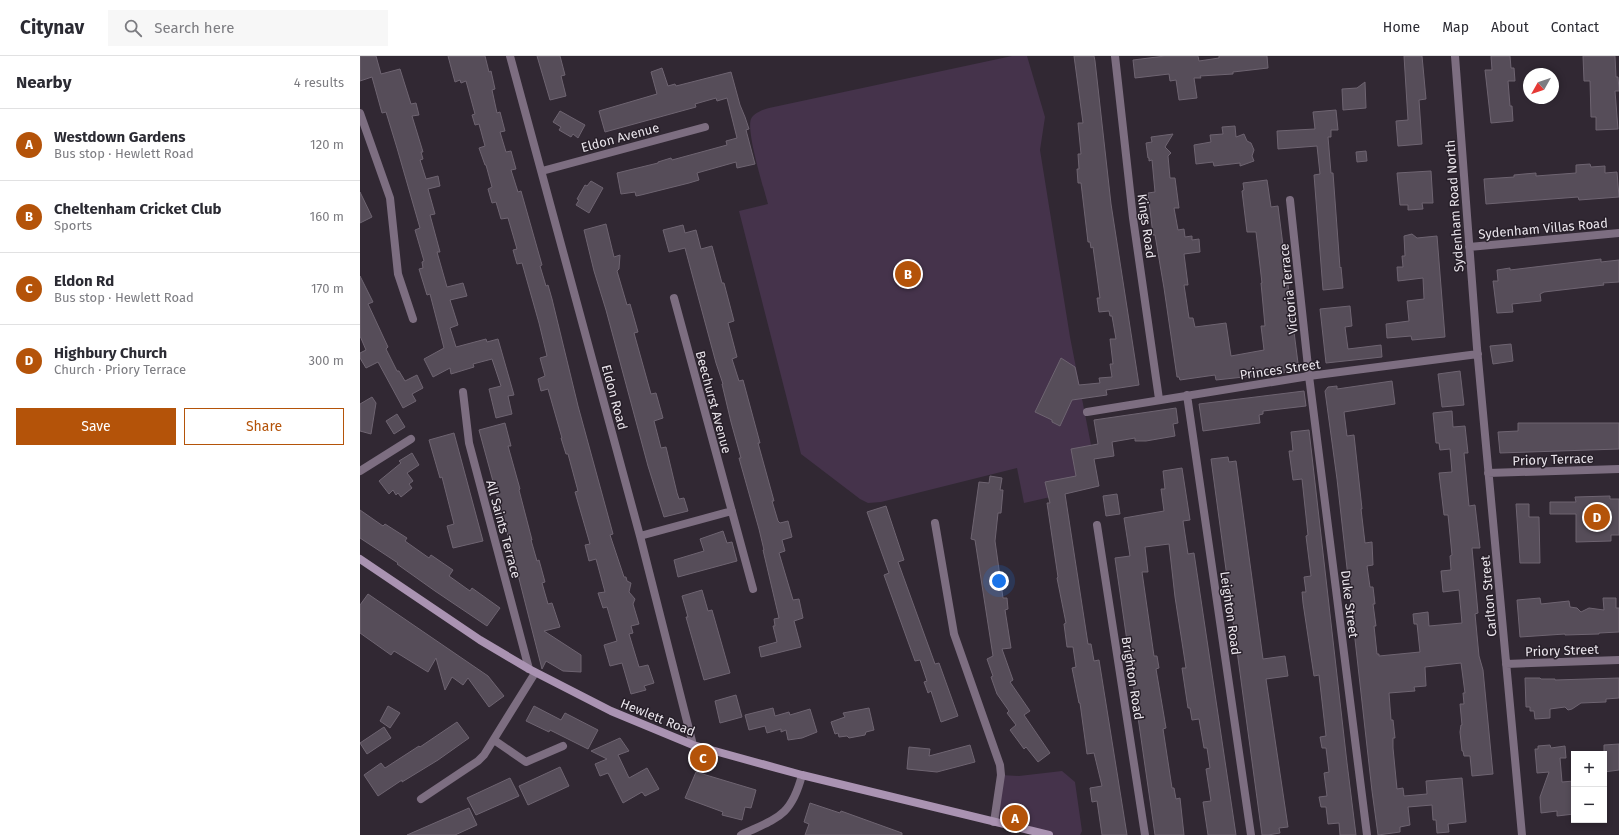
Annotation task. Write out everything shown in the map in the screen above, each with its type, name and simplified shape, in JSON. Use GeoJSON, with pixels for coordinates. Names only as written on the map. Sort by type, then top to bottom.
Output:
{"type":"FeatureCollection","features":[{"type":"Feature","properties":{"kind":"street","name":"Eldon Road"},"geometry":{"type":"LineString","coordinates":[[510,56],[640,536],[694,745]]}},
{"type":"Feature","properties":{"kind":"street","name":"Kings Road"},"geometry":{"type":"LineString","coordinates":[[1115,56],[1133,218],[1159,399]]}},
{"type":"Feature","properties":{"kind":"street","name":"Sydenham Road North"},"geometry":{"type":"LineString","coordinates":[[1455,56],[1478,354]]}},
{"type":"Feature","properties":{"kind":"street"},"geometry":{"type":"LineString","coordinates":[[360,113],[390,198],[398,274],[413,319]]}},
{"type":"Feature","properties":{"kind":"street","name":"Eldon Avenue"},"geometry":{"type":"LineString","coordinates":[[542,171],[705,127]]}},
{"type":"Feature","properties":{"kind":"street","name":"Victoria Terrace"},"geometry":{"type":"LineString","coordinates":[[1290,200],[1309,376]]}},
{"type":"Feature","properties":{"kind":"street","name":"Sydenham Villas Road"},"geometry":{"type":"LineString","coordinates":[[1469,247],[1619,233]]}},
{"type":"Feature","properties":{"kind":"street","name":"Beechurst Avenue"},"geometry":{"type":"LineString","coordinates":[[674,298],[753,589]]}},
{"type":"Feature","properties":{"kind":"street","name":"Princes Street"},"geometry":{"type":"LineString","coordinates":[[1087,412],[1159,399],[1309,376],[1478,354]]}},
{"type":"Feature","properties":{"kind":"street","name":"Carlton Street"},"geometry":{"type":"LineString","coordinates":[[1478,354],[1522,835]]}},
{"type":"Feature","properties":{"kind":"street","name":"Duke Street"},"geometry":{"type":"LineString","coordinates":[[1309,376],[1366,835]]}},
{"type":"Feature","properties":{"kind":"street","name":"All Saints Terrace"},"geometry":{"type":"LineString","coordinates":[[463,392],[469,444],[532,671]]}},
{"type":"Feature","properties":{"kind":"street","name":"Leighton Road"},"geometry":{"type":"LineString","coordinates":[[1187,395],[1251,835]]}},
{"type":"Feature","properties":{"kind":"street"},"geometry":{"type":"LineString","coordinates":[[360,471],[411,439]]}},
{"type":"Feature","properties":{"kind":"street","name":"Priory Terrace"},"geometry":{"type":"LineString","coordinates":[[1488,473],[1619,469]]}},
{"type":"Feature","properties":{"kind":"street"},"geometry":{"type":"LineString","coordinates":[[640,536],[732,511]]}},
{"type":"Feature","properties":{"kind":"street"},"geometry":{"type":"LineString","coordinates":[[935,523],[954,634],[1000,765],[1001,775],[994,822]]}},
{"type":"Feature","properties":{"kind":"street","name":"Brighton Road"},"geometry":{"type":"LineString","coordinates":[[1097,525],[1145,835]]}},
{"type":"Feature","properties":{"kind":"street","name":"Hewlett Road"},"geometry":{"type":"LineString","coordinates":[[360,559],[462,628],[532,671],[611,711],[694,745],[802,775],[1049,835]]}},
{"type":"Feature","properties":{"kind":"street","name":"Priory Street"},"geometry":{"type":"LineString","coordinates":[[1506,664],[1619,660]]}},
{"type":"Feature","properties":{"kind":"street"},"geometry":{"type":"LineString","coordinates":[[421,799],[478,761],[494,740],[532,671]]}},
{"type":"Feature","properties":{"kind":"street"},"geometry":{"type":"LineString","coordinates":[[494,740],[526,762],[563,746]]}},
{"type":"Feature","properties":{"kind":"street"},"geometry":{"type":"LineString","coordinates":[[741,835],[774,819],[787,809],[795,797],[802,775]]}},
{"type":"Feature","properties":{"kind":"shaded area"},"geometry":{"type":"Polygon","coordinates":[[[1012,56],[1027,56],[1045,117],[1040,150],[1070,337],[1099,486],[1024,503],[1017,468],[881,502],[868,503],[860,499],[801,454],[739,211],[768,204],[753,148],[750,126],[751,119],[756,113],[769,108],[1012,56]]]}},
{"type":"Feature","properties":{"kind":"shaded area"},"geometry":{"type":"Polygon","coordinates":[[[1062,771],[1075,782],[1082,831],[1080,835],[1049,835],[994,822],[1001,775],[1019,776],[1062,771]]]}},
{"type":"Feature","properties":{"kind":"building"},"geometry":{"type":"Polygon","coordinates":[[[360,56],[376,56],[381,74],[400,69],[411,104],[416,103],[419,115],[412,116],[423,152],[421,152],[423,159],[420,160],[426,179],[438,176],[440,186],[428,189],[435,214],[430,215],[440,252],[437,252],[447,287],[463,283],[467,296],[450,300],[458,325],[450,328],[456,347],[486,339],[487,342],[498,339],[514,395],[508,396],[512,414],[496,418],[489,389],[501,386],[492,359],[473,364],[474,367],[451,374],[450,368],[433,377],[424,359],[444,348],[430,294],[427,295],[419,269],[423,268],[422,262],[424,261],[415,230],[420,228],[386,112],[382,113],[372,77],[360,81],[360,56]]]}},
{"type":"Feature","properties":{"kind":"building"},"geometry":{"type":"Polygon","coordinates":[[[448,56],[485,56],[489,72],[491,71],[495,89],[492,90],[497,113],[500,112],[505,131],[500,132],[506,152],[511,151],[516,169],[511,170],[518,192],[521,191],[542,265],[540,266],[552,299],[578,406],[613,534],[610,535],[624,577],[626,577],[627,581],[631,583],[629,592],[635,599],[633,604],[639,624],[631,626],[633,633],[629,634],[639,667],[648,665],[654,683],[644,686],[646,690],[631,694],[622,663],[610,666],[604,645],[617,641],[607,607],[603,608],[598,593],[605,592],[596,559],[589,561],[585,545],[590,544],[575,492],[578,491],[568,454],[566,454],[561,438],[548,389],[541,391],[538,379],[545,376],[540,358],[547,356],[539,323],[522,263],[517,264],[513,250],[517,249],[508,218],[501,219],[496,202],[492,203],[488,189],[492,187],[486,165],[479,148],[485,146],[479,124],[475,125],[472,115],[475,114],[466,81],[461,83],[460,80],[455,82],[448,56]]]}},
{"type":"Feature","properties":{"kind":"building"},"geometry":{"type":"Polygon","coordinates":[[[537,56],[560,56],[565,75],[561,76],[566,96],[550,100],[537,56]]]}},
{"type":"Feature","properties":{"kind":"building"},"geometry":{"type":"Polygon","coordinates":[[[1074,56],[1094,56],[1095,61],[1111,204],[1139,385],[1106,390],[1107,395],[1072,400],[1060,426],[1052,422],[1052,420],[1035,412],[1061,358],[1075,367],[1079,385],[1100,383],[1099,378],[1112,377],[1110,364],[1113,364],[1110,339],[1116,339],[1112,316],[1110,316],[1109,311],[1099,312],[1097,298],[1100,298],[1093,247],[1091,248],[1090,242],[1088,242],[1081,183],[1078,183],[1078,154],[1081,154],[1078,123],[1083,123],[1074,56]]]}},
{"type":"Feature","properties":{"kind":"building"},"geometry":{"type":"Polygon","coordinates":[[[1165,56],[1198,56],[1199,61],[1219,58],[1219,56],[1267,56],[1268,68],[1233,72],[1233,74],[1200,76],[1201,78],[1194,78],[1197,98],[1179,100],[1176,80],[1170,81],[1169,74],[1135,78],[1133,60],[1165,56]]]}},
{"type":"Feature","properties":{"kind":"building"},"geometry":{"type":"Polygon","coordinates":[[[1404,56],[1422,56],[1426,99],[1419,100],[1422,144],[1398,146],[1396,121],[1408,120],[1404,56]]]}},
{"type":"Feature","properties":{"kind":"building"},"geometry":{"type":"Polygon","coordinates":[[[1491,56],[1510,56],[1511,68],[1514,68],[1515,81],[1508,81],[1513,121],[1491,123],[1485,70],[1492,70],[1491,56]]]}},
{"type":"Feature","properties":{"kind":"building"},"geometry":{"type":"Polygon","coordinates":[[[1583,56],[1615,56],[1616,77],[1618,77],[1619,89],[1619,91],[1615,91],[1618,129],[1596,130],[1596,117],[1591,117],[1590,81],[1584,81],[1583,56]]]}},
{"type":"Feature","properties":{"kind":"building"},"geometry":{"type":"Polygon","coordinates":[[[662,68],[668,86],[675,84],[676,86],[731,72],[740,105],[749,129],[746,130],[755,164],[737,168],[736,162],[697,173],[699,180],[689,183],[636,196],[635,192],[621,194],[617,173],[658,163],[671,158],[672,160],[727,145],[726,141],[737,138],[727,98],[717,101],[716,98],[695,104],[696,107],[605,132],[599,111],[657,94],[651,72],[662,68]]]}},
{"type":"Feature","properties":{"kind":"building"},"geometry":{"type":"Polygon","coordinates":[[[1365,82],[1366,108],[1343,110],[1342,89],[1357,88],[1365,82]]]}},
{"type":"Feature","properties":{"kind":"building"},"geometry":{"type":"Polygon","coordinates":[[[1336,110],[1338,130],[1331,130],[1331,137],[1328,137],[1331,173],[1333,173],[1340,268],[1341,267],[1343,288],[1323,290],[1314,175],[1320,174],[1317,146],[1278,149],[1277,131],[1315,129],[1313,112],[1336,110]]]}},
{"type":"Feature","properties":{"kind":"building"},"geometry":{"type":"Polygon","coordinates":[[[560,111],[585,125],[578,138],[573,134],[571,137],[559,130],[561,127],[553,122],[560,111]]]}},
{"type":"Feature","properties":{"kind":"building"},"geometry":{"type":"Polygon","coordinates":[[[1235,126],[1236,137],[1244,134],[1247,141],[1251,143],[1254,150],[1252,156],[1254,161],[1240,166],[1240,163],[1214,166],[1213,162],[1196,164],[1194,145],[1211,142],[1210,135],[1223,134],[1222,127],[1235,126]]]}},
{"type":"Feature","properties":{"kind":"building"},"geometry":{"type":"Polygon","coordinates":[[[1173,134],[1165,147],[1171,153],[1168,156],[1170,178],[1175,178],[1179,208],[1174,208],[1178,230],[1184,229],[1185,237],[1192,236],[1192,240],[1199,239],[1200,252],[1184,254],[1188,285],[1184,285],[1189,318],[1193,318],[1195,327],[1226,323],[1231,356],[1264,350],[1261,326],[1265,326],[1256,232],[1247,232],[1242,191],[1244,190],[1243,183],[1267,180],[1271,207],[1278,206],[1299,371],[1216,380],[1215,375],[1180,380],[1179,377],[1177,377],[1164,288],[1155,235],[1153,235],[1148,193],[1155,192],[1152,160],[1149,161],[1146,143],[1152,142],[1151,137],[1173,134]]]}},
{"type":"Feature","properties":{"kind":"building"},"geometry":{"type":"Polygon","coordinates":[[[1366,151],[1367,161],[1357,162],[1356,152],[1366,151]]]}},
{"type":"Feature","properties":{"kind":"building"},"geometry":{"type":"Polygon","coordinates":[[[1590,164],[1591,167],[1605,166],[1605,173],[1617,172],[1619,197],[1579,200],[1578,197],[1486,204],[1484,179],[1514,177],[1514,175],[1536,173],[1536,176],[1576,173],[1576,165],[1590,164]]]}},
{"type":"Feature","properties":{"kind":"building"},"geometry":{"type":"Polygon","coordinates":[[[1431,171],[1433,203],[1422,203],[1423,209],[1408,210],[1408,205],[1400,205],[1397,173],[1431,171]]]}},
{"type":"Feature","properties":{"kind":"building"},"geometry":{"type":"Polygon","coordinates":[[[591,181],[603,188],[589,213],[576,205],[579,200],[577,199],[585,185],[587,186],[591,181]]]}},
{"type":"Feature","properties":{"kind":"building"},"geometry":{"type":"Polygon","coordinates":[[[360,192],[372,217],[360,223],[360,192]]]}},
{"type":"Feature","properties":{"kind":"building"},"geometry":{"type":"Polygon","coordinates":[[[606,224],[614,257],[620,255],[619,269],[617,271],[627,305],[630,304],[638,332],[634,333],[651,394],[656,393],[663,418],[654,421],[661,448],[666,447],[679,499],[684,498],[688,511],[664,517],[648,466],[584,230],[606,224]]]}},
{"type":"Feature","properties":{"kind":"building"},"geometry":{"type":"Polygon","coordinates":[[[683,225],[685,233],[696,230],[701,249],[712,246],[734,321],[728,323],[737,357],[732,359],[739,381],[743,380],[760,443],[758,443],[778,521],[780,523],[788,521],[792,537],[782,540],[785,551],[779,553],[793,600],[799,599],[803,618],[794,621],[801,647],[761,657],[759,647],[777,642],[773,626],[775,626],[774,619],[779,618],[759,529],[739,458],[741,458],[731,422],[723,384],[685,248],[669,252],[663,230],[683,225]]]}},
{"type":"Feature","properties":{"kind":"building"},"geometry":{"type":"Polygon","coordinates":[[[1412,234],[1417,238],[1437,236],[1445,337],[1412,340],[1411,336],[1387,338],[1386,324],[1409,321],[1407,301],[1424,299],[1423,278],[1398,281],[1397,267],[1403,267],[1402,256],[1405,256],[1404,236],[1412,234]]]}},
{"type":"Feature","properties":{"kind":"building"},"geometry":{"type":"Polygon","coordinates":[[[1601,259],[1601,262],[1619,260],[1619,282],[1544,292],[1540,294],[1541,301],[1512,304],[1513,312],[1497,313],[1493,281],[1498,281],[1497,270],[1510,268],[1510,270],[1601,259]]]}},
{"type":"Feature","properties":{"kind":"building"},"geometry":{"type":"Polygon","coordinates":[[[360,276],[373,302],[368,304],[388,347],[386,349],[397,371],[399,371],[405,381],[417,375],[423,388],[412,394],[416,401],[403,408],[378,362],[366,368],[360,358],[360,353],[366,350],[360,336],[360,276]]]}},
{"type":"Feature","properties":{"kind":"building"},"geometry":{"type":"Polygon","coordinates":[[[1350,306],[1352,326],[1345,327],[1348,349],[1381,345],[1382,357],[1326,363],[1320,309],[1350,306]]]}},
{"type":"Feature","properties":{"kind":"building"},"geometry":{"type":"Polygon","coordinates":[[[1511,344],[1513,361],[1493,364],[1490,346],[1511,344]]]}},
{"type":"Feature","properties":{"kind":"building"},"geometry":{"type":"Polygon","coordinates":[[[1460,371],[1464,405],[1442,407],[1438,374],[1460,371]]]}},
{"type":"Feature","properties":{"kind":"building"},"geometry":{"type":"Polygon","coordinates":[[[1392,381],[1395,404],[1344,412],[1347,436],[1354,435],[1365,543],[1372,542],[1373,565],[1367,566],[1370,587],[1373,587],[1375,604],[1373,604],[1376,626],[1374,626],[1377,654],[1379,654],[1379,656],[1420,652],[1417,624],[1414,624],[1413,614],[1428,612],[1429,626],[1462,623],[1459,590],[1443,592],[1441,571],[1451,570],[1450,556],[1452,555],[1448,515],[1444,515],[1439,473],[1452,472],[1450,449],[1440,450],[1439,443],[1436,443],[1433,413],[1452,411],[1453,427],[1465,426],[1468,453],[1464,453],[1469,506],[1475,505],[1480,548],[1472,548],[1478,613],[1475,614],[1479,656],[1483,670],[1493,774],[1472,776],[1470,756],[1464,756],[1462,751],[1460,704],[1464,704],[1463,693],[1465,693],[1461,663],[1425,667],[1426,686],[1414,687],[1415,691],[1389,693],[1391,720],[1393,720],[1395,738],[1393,738],[1393,748],[1397,789],[1403,788],[1404,796],[1427,794],[1426,781],[1462,778],[1466,822],[1448,824],[1449,832],[1437,833],[1436,820],[1433,820],[1432,805],[1408,807],[1410,825],[1400,827],[1400,832],[1378,835],[1372,791],[1337,479],[1325,391],[1328,387],[1337,386],[1337,389],[1392,381]]]}},
{"type":"Feature","properties":{"kind":"building"},"geometry":{"type":"Polygon","coordinates":[[[1304,391],[1306,406],[1263,411],[1263,414],[1259,415],[1260,423],[1203,431],[1199,404],[1304,391]]]}},
{"type":"Feature","properties":{"kind":"building"},"geometry":{"type":"Polygon","coordinates":[[[372,397],[376,403],[371,434],[360,431],[360,404],[372,397]]]}},
{"type":"Feature","properties":{"kind":"building"},"geometry":{"type":"Polygon","coordinates":[[[1176,408],[1178,423],[1173,424],[1175,436],[1146,441],[1135,441],[1135,438],[1112,442],[1114,456],[1094,459],[1099,486],[1065,494],[1088,644],[1091,644],[1094,661],[1099,660],[1127,835],[1102,835],[1097,801],[1092,802],[1090,788],[1102,786],[1094,753],[1087,754],[1080,703],[1072,668],[1076,667],[1073,647],[1067,647],[1064,624],[1066,623],[1057,578],[1047,503],[1050,503],[1045,482],[1076,476],[1071,449],[1098,444],[1094,420],[1176,408]]]}},
{"type":"Feature","properties":{"kind":"building"},"geometry":{"type":"Polygon","coordinates":[[[397,414],[405,427],[394,434],[386,421],[397,414]]]}},
{"type":"Feature","properties":{"kind":"building"},"geometry":{"type":"Polygon","coordinates":[[[505,423],[511,446],[508,446],[520,489],[531,540],[537,561],[539,560],[545,582],[542,583],[548,604],[552,603],[560,627],[544,631],[581,655],[581,672],[563,671],[546,661],[542,669],[479,430],[505,423]]]}},
{"type":"Feature","properties":{"kind":"building"},"geometry":{"type":"Polygon","coordinates":[[[1518,423],[1619,423],[1619,449],[1500,453],[1498,432],[1518,431],[1518,423]]]}},
{"type":"Feature","properties":{"kind":"building"},"geometry":{"type":"Polygon","coordinates":[[[1309,430],[1356,835],[1340,835],[1339,823],[1328,824],[1326,807],[1321,807],[1319,797],[1327,796],[1324,773],[1329,772],[1326,748],[1322,748],[1320,737],[1326,736],[1319,675],[1314,676],[1303,603],[1302,592],[1306,592],[1304,577],[1311,576],[1306,536],[1308,535],[1302,479],[1293,480],[1289,451],[1293,451],[1291,432],[1309,430]]]}},
{"type":"Feature","properties":{"kind":"building"},"geometry":{"type":"Polygon","coordinates":[[[454,433],[483,541],[453,548],[447,526],[454,524],[442,477],[440,478],[429,440],[454,433]]]}},
{"type":"Feature","properties":{"kind":"building"},"geometry":{"type":"Polygon","coordinates":[[[412,453],[419,465],[407,473],[413,481],[409,484],[412,488],[401,497],[398,493],[396,495],[393,490],[389,494],[379,481],[401,463],[399,461],[412,453]]]}},
{"type":"Feature","properties":{"kind":"building"},"geometry":{"type":"Polygon","coordinates":[[[1228,457],[1229,462],[1236,461],[1263,659],[1285,656],[1288,676],[1266,679],[1288,827],[1279,828],[1280,833],[1268,835],[1262,835],[1211,459],[1228,457]]]}},
{"type":"Feature","properties":{"kind":"building"},"geometry":{"type":"Polygon","coordinates":[[[1182,468],[1190,520],[1183,521],[1188,554],[1194,553],[1236,835],[1208,835],[1203,802],[1211,801],[1206,769],[1210,768],[1207,748],[1204,748],[1199,719],[1192,720],[1190,708],[1188,708],[1182,668],[1186,668],[1175,597],[1169,544],[1145,547],[1148,572],[1142,572],[1154,656],[1157,656],[1159,668],[1156,669],[1166,728],[1163,729],[1172,788],[1174,788],[1176,799],[1180,798],[1184,835],[1155,835],[1115,558],[1130,556],[1124,518],[1164,511],[1161,489],[1165,489],[1163,471],[1182,468]]]}},
{"type":"Feature","properties":{"kind":"building"},"geometry":{"type":"Polygon","coordinates":[[[990,476],[1002,478],[1000,490],[1003,490],[1001,513],[998,513],[995,541],[1003,598],[1007,598],[1008,609],[1005,610],[1011,648],[1002,649],[1013,680],[1010,682],[1030,711],[1024,715],[1050,753],[1038,762],[1026,747],[1024,749],[1010,730],[1016,725],[1007,713],[1009,711],[997,694],[987,659],[993,656],[975,540],[971,539],[979,482],[989,483],[990,476]]]}},
{"type":"Feature","properties":{"kind":"building"},"geometry":{"type":"Polygon","coordinates":[[[1117,494],[1120,514],[1106,516],[1103,496],[1117,494]]]}},
{"type":"Feature","properties":{"kind":"building"},"geometry":{"type":"Polygon","coordinates":[[[1610,496],[1610,499],[1619,499],[1619,535],[1611,535],[1611,541],[1576,542],[1576,514],[1550,514],[1550,502],[1576,502],[1575,497],[1610,496]]]}},
{"type":"Feature","properties":{"kind":"building"},"geometry":{"type":"Polygon","coordinates":[[[1516,504],[1529,504],[1529,517],[1539,517],[1540,563],[1520,563],[1516,504]]]}},
{"type":"Feature","properties":{"kind":"building"},"geometry":{"type":"Polygon","coordinates":[[[886,506],[904,560],[898,562],[935,664],[939,663],[958,716],[941,722],[931,691],[928,693],[924,682],[927,681],[920,660],[915,661],[884,575],[889,573],[867,512],[886,506]]]}},
{"type":"Feature","properties":{"kind":"building"},"geometry":{"type":"Polygon","coordinates":[[[360,510],[383,526],[385,524],[407,538],[405,541],[429,558],[431,555],[453,570],[449,576],[470,591],[472,588],[500,608],[487,626],[360,538],[360,510]]]}},
{"type":"Feature","properties":{"kind":"building"},"geometry":{"type":"Polygon","coordinates":[[[723,531],[727,543],[732,542],[737,561],[678,577],[674,560],[704,551],[700,539],[723,531]]]}},
{"type":"Feature","properties":{"kind":"building"},"geometry":{"type":"Polygon","coordinates":[[[702,590],[708,611],[712,610],[730,673],[704,680],[686,617],[688,617],[682,596],[702,590]]]}},
{"type":"Feature","properties":{"kind":"building"},"geometry":{"type":"Polygon","coordinates":[[[368,594],[488,676],[504,696],[489,707],[468,678],[463,685],[452,677],[445,690],[436,658],[428,672],[394,651],[391,655],[360,633],[360,605],[368,594]]]}},
{"type":"Feature","properties":{"kind":"building"},"geometry":{"type":"Polygon","coordinates":[[[1540,598],[1541,604],[1569,601],[1570,607],[1577,608],[1581,612],[1589,608],[1604,610],[1603,598],[1616,598],[1616,608],[1619,608],[1619,632],[1520,637],[1517,600],[1540,598]]]}},
{"type":"Feature","properties":{"kind":"building"},"geometry":{"type":"Polygon","coordinates":[[[1525,678],[1555,680],[1619,678],[1619,698],[1606,699],[1606,702],[1581,703],[1568,710],[1565,707],[1550,709],[1550,718],[1535,719],[1534,711],[1530,711],[1530,707],[1526,707],[1525,678]]]}},
{"type":"Feature","properties":{"kind":"building"},"geometry":{"type":"Polygon","coordinates":[[[736,695],[742,717],[720,723],[715,701],[736,695]]]}},
{"type":"Feature","properties":{"kind":"building"},"geometry":{"type":"Polygon","coordinates":[[[388,706],[400,713],[390,728],[380,721],[388,706]]]}},
{"type":"Feature","properties":{"kind":"building"},"geometry":{"type":"Polygon","coordinates":[[[534,706],[561,720],[565,713],[598,730],[588,749],[550,730],[549,732],[526,721],[534,706]]]}},
{"type":"Feature","properties":{"kind":"building"},"geometry":{"type":"Polygon","coordinates":[[[773,708],[775,716],[789,712],[790,715],[810,709],[817,732],[802,738],[788,740],[786,730],[781,732],[781,729],[767,733],[765,726],[749,730],[745,715],[773,708]]]}},
{"type":"Feature","properties":{"kind":"building"},"geometry":{"type":"Polygon","coordinates":[[[869,708],[874,730],[866,732],[865,735],[849,738],[847,736],[839,737],[838,733],[835,734],[831,722],[845,717],[843,713],[869,708]]]}},
{"type":"Feature","properties":{"kind":"building"},"geometry":{"type":"Polygon","coordinates":[[[457,722],[469,738],[438,760],[402,782],[402,780],[378,796],[364,775],[381,763],[385,768],[457,722]]]}},
{"type":"Feature","properties":{"kind":"building"},"geometry":{"type":"Polygon","coordinates":[[[384,727],[391,738],[367,754],[360,743],[384,727]]]}},
{"type":"Feature","properties":{"kind":"building"},"geometry":{"type":"Polygon","coordinates":[[[620,738],[629,751],[618,755],[629,778],[647,768],[659,789],[645,796],[642,792],[623,803],[608,773],[600,776],[595,764],[607,759],[591,751],[620,738]]]}},
{"type":"Feature","properties":{"kind":"building"},"geometry":{"type":"Polygon","coordinates":[[[1619,744],[1619,770],[1607,772],[1607,751],[1604,751],[1604,745],[1619,744]]]}},
{"type":"Feature","properties":{"kind":"building"},"geometry":{"type":"Polygon","coordinates":[[[970,745],[975,762],[937,772],[907,769],[909,747],[930,749],[929,756],[970,745]]]}},
{"type":"Feature","properties":{"kind":"building"},"geometry":{"type":"Polygon","coordinates":[[[1550,745],[1551,748],[1565,746],[1566,758],[1560,758],[1562,782],[1571,781],[1571,814],[1557,816],[1557,811],[1541,813],[1540,797],[1549,772],[1537,773],[1535,749],[1538,749],[1538,746],[1550,745]]]}},
{"type":"Feature","properties":{"kind":"building"},"geometry":{"type":"Polygon","coordinates":[[[560,767],[569,786],[528,805],[519,786],[560,767]]]}},
{"type":"Feature","properties":{"kind":"building"},"geometry":{"type":"Polygon","coordinates":[[[696,772],[756,790],[751,808],[745,807],[742,820],[722,815],[723,812],[685,798],[696,772]]]}},
{"type":"Feature","properties":{"kind":"building"},"geometry":{"type":"Polygon","coordinates":[[[510,778],[519,796],[476,815],[467,798],[510,778]]]}},
{"type":"Feature","properties":{"kind":"building"},"geometry":{"type":"Polygon","coordinates":[[[810,803],[840,813],[841,811],[902,833],[902,835],[805,835],[809,824],[804,822],[810,803]]]}},
{"type":"Feature","properties":{"kind":"building"},"geometry":{"type":"Polygon","coordinates":[[[469,808],[477,825],[455,835],[407,835],[469,808]]]}},
{"type":"Feature","properties":{"kind":"place","name":"Cheltenham Cricket Club"},"geometry":{"type":"Point","coordinates":[908,274]}},
{"type":"Feature","properties":{"kind":"place","name":"Highbury Church"},"geometry":{"type":"Point","coordinates":[1597,517]}},
{"type":"Feature","properties":{"kind":"place","name":"Eldon Rd"},"geometry":{"type":"Point","coordinates":[703,758]}},
{"type":"Feature","properties":{"kind":"place","name":"Westdown Gardens"},"geometry":{"type":"Point","coordinates":[1015,818]}}]}
